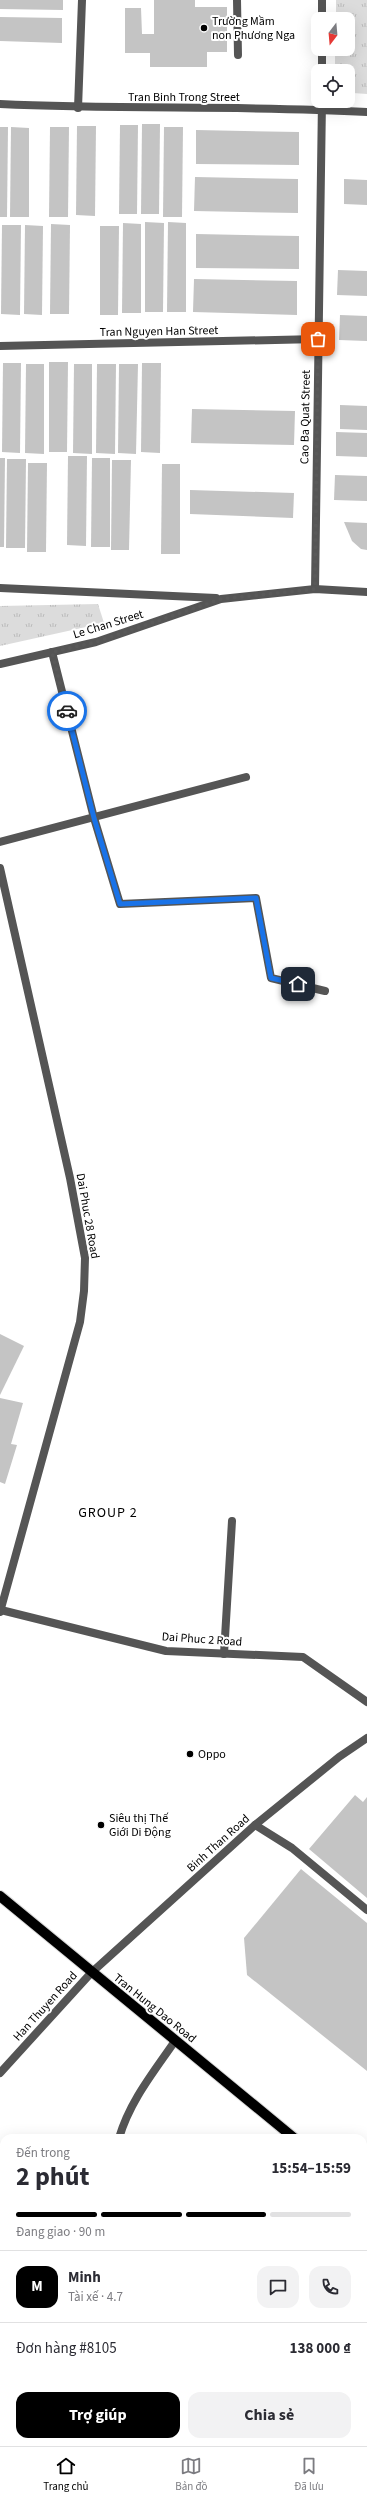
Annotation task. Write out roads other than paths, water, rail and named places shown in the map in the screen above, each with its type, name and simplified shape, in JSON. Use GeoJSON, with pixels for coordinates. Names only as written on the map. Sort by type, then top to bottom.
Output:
{"type":"FeatureCollection","features":[{"type":"Feature","properties":{"kind":"main road","name":"Tran Hung Dao Road"},"geometry":{"type":"LineString","coordinates":[[0,1896],[91,1973],[289,2134]]}},
{"type":"Feature","properties":{"kind":"street"},"geometry":{"type":"LineString","coordinates":[[78,108],[82,0]]}},
{"type":"Feature","properties":{"kind":"street"},"geometry":{"type":"LineString","coordinates":[[237,0],[238,55]]}},
{"type":"Feature","properties":{"kind":"street"},"geometry":{"type":"LineString","coordinates":[[322,0],[322,12]]}},
{"type":"Feature","properties":{"kind":"street","name":"Tran Binh Trong Street"},"geometry":{"type":"LineString","coordinates":[[0,104],[78,108],[322,110],[367,112]]}},
{"type":"Feature","properties":{"kind":"street","name":"Cao Ba Quat Street"},"geometry":{"type":"LineString","coordinates":[[315,589],[322,110]]}},
{"type":"Feature","properties":{"kind":"street","name":"Tran Nguyen Han Street"},"geometry":{"type":"LineString","coordinates":[[0,346],[318,339]]}},
{"type":"Feature","properties":{"kind":"street","name":"Le Chan Street"},"geometry":{"type":"LineString","coordinates":[[0,588],[221,599],[315,589],[367,592]]}},
{"type":"Feature","properties":{"kind":"street","name":"Le Chan Street"},"geometry":{"type":"LineString","coordinates":[[0,664],[96,642],[221,599]]}},
{"type":"Feature","properties":{"kind":"street"},"geometry":{"type":"LineString","coordinates":[[52,652],[94,818],[120,904],[256,898],[271,978],[325,991]]}},
{"type":"Feature","properties":{"kind":"street"},"geometry":{"type":"LineString","coordinates":[[0,842],[246,777]]}},
{"type":"Feature","properties":{"kind":"street","name":"Dai Phuc 28 Road"},"geometry":{"type":"LineString","coordinates":[[0,868],[70,1178],[85,1258],[84,1291],[80,1322],[0,1611]]}},
{"type":"Feature","properties":{"kind":"street"},"geometry":{"type":"LineString","coordinates":[[224,1654],[232,1521]]}},
{"type":"Feature","properties":{"kind":"street","name":"Dai Phuc 2 Road"},"geometry":{"type":"LineString","coordinates":[[0,1611],[166,1651],[303,1657],[367,1702]]}},
{"type":"Feature","properties":{"kind":"street","name":"Binh Than Road"},"geometry":{"type":"LineString","coordinates":[[91,1973],[255,1825],[338,1757],[367,1738]]}},
{"type":"Feature","properties":{"kind":"street"},"geometry":{"type":"LineString","coordinates":[[255,1825],[292,1848],[367,1910]]}},
{"type":"Feature","properties":{"kind":"street","name":"Han Thuyen Road"},"geometry":{"type":"LineString","coordinates":[[0,2073],[91,1973]]}},
{"type":"Feature","properties":{"kind":"street"},"geometry":{"type":"LineString","coordinates":[[120,2134],[126,2115],[136,2098],[175,2041]]}},
{"type":"Feature","properties":{"kind":"place","name":"Trường Mầm non Phương Nga"},"geometry":{"type":"Point","coordinates":[204,28]}},
{"type":"Feature","properties":{"kind":"place","name":"Oppo"},"geometry":{"type":"Point","coordinates":[190,1754]}},
{"type":"Feature","properties":{"kind":"place","name":"Siêu thị Thế Giới Di Động"},"geometry":{"type":"Point","coordinates":[101,1825]}},
{"type":"Feature","properties":{"kind":"district","name":"GROUP 2"},"geometry":{"type":"Point","coordinates":[108,1512]}}]}
